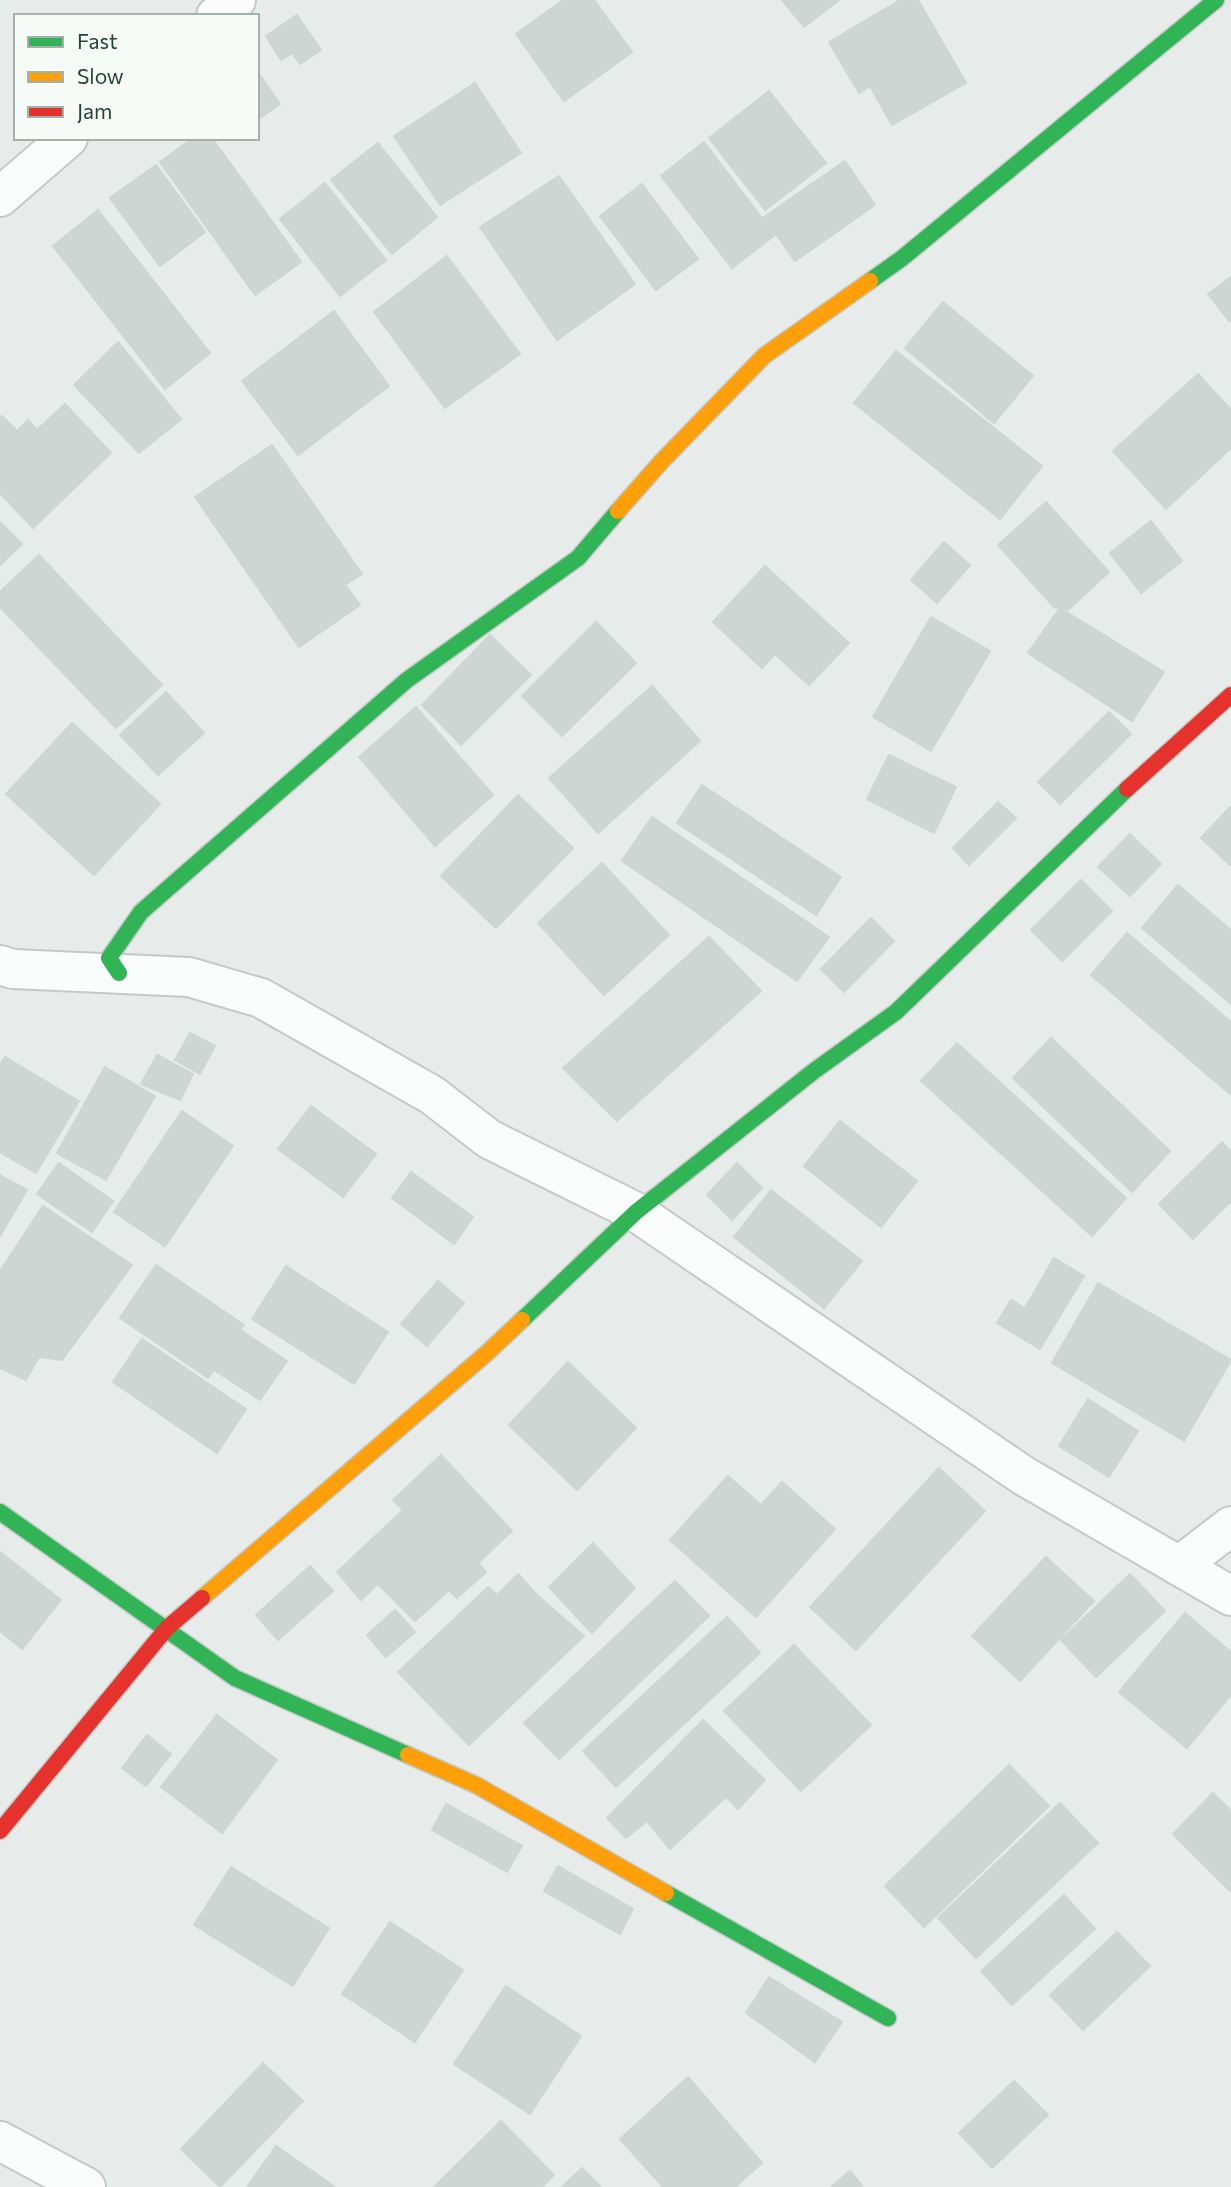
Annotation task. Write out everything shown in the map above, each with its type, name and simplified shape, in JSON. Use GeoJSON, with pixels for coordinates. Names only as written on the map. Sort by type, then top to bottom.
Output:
{"type":"FeatureCollection","features":[{"type":"Feature","properties":{"kind":"street"},"geometry":{"type":"LineString","coordinates":[[218,14],[236,0]]}},
{"type":"Feature","properties":{"kind":"street"},"geometry":{"type":"LineString","coordinates":[[119,973],[109,958],[141,912],[407,680],[578,558],[662,461],[764,356],[901,259],[1216,0]]}},
{"type":"Feature","properties":{"kind":"street"},"geometry":{"type":"LineString","coordinates":[[0,197],[66,140]]}},
{"type":"Feature","properties":{"kind":"street"},"geometry":{"type":"LineString","coordinates":[[0,1831],[167,1628],[487,1353],[636,1212],[814,1070],[896,1013],[1125,792],[1231,695]]}},
{"type":"Feature","properties":{"kind":"street"},"geometry":{"type":"LineString","coordinates":[[0,965],[13,970],[189,977],[261,998],[432,1095],[489,1139],[636,1212],[1024,1476],[1231,1596]]}},
{"type":"Feature","properties":{"kind":"street"},"geometry":{"type":"LineString","coordinates":[[0,1512],[235,1678],[475,1785],[888,2018]]}},
{"type":"Feature","properties":{"kind":"street"},"geometry":{"type":"LineString","coordinates":[[1179,1566],[1231,1526]]}},
{"type":"Feature","properties":{"kind":"street"},"geometry":{"type":"LineString","coordinates":[[0,2141],[86,2187]]}},
{"type":"Feature","properties":{"kind":"building"},"geometry":{"type":"Polygon","coordinates":[[[563,0],[594,0],[632,52],[564,101],[516,34],[563,0]]]}},
{"type":"Feature","properties":{"kind":"building"},"geometry":{"type":"Polygon","coordinates":[[[782,0],[839,0],[804,27],[782,0]]]}},
{"type":"Feature","properties":{"kind":"building"},"geometry":{"type":"Polygon","coordinates":[[[900,0],[918,0],[966,83],[892,125],[870,86],[859,93],[829,42],[900,0]]]}},
{"type":"Feature","properties":{"kind":"building"},"geometry":{"type":"Polygon","coordinates":[[[297,15],[321,50],[300,64],[292,53],[281,60],[266,36],[297,15]]]}},
{"type":"Feature","properties":{"kind":"building"},"geometry":{"type":"Polygon","coordinates":[[[259,74],[280,104],[259,119],[259,74]]]}},
{"type":"Feature","properties":{"kind":"building"},"geometry":{"type":"Polygon","coordinates":[[[475,83],[521,153],[440,205],[394,136],[475,83]]]}},
{"type":"Feature","properties":{"kind":"building"},"geometry":{"type":"Polygon","coordinates":[[[769,91],[826,163],[765,210],[709,138],[769,91]]]}},
{"type":"Feature","properties":{"kind":"building"},"geometry":{"type":"Polygon","coordinates":[[[190,140],[213,140],[301,262],[255,295],[160,162],[190,140]]]}},
{"type":"Feature","properties":{"kind":"building"},"geometry":{"type":"Polygon","coordinates":[[[704,142],[775,235],[732,268],[661,176],[704,142]]]}},
{"type":"Feature","properties":{"kind":"building"},"geometry":{"type":"Polygon","coordinates":[[[378,143],[437,217],[392,254],[331,180],[378,143]]]}},
{"type":"Feature","properties":{"kind":"building"},"geometry":{"type":"Polygon","coordinates":[[[845,161],[875,205],[795,261],[764,217],[845,161]]]}},
{"type":"Feature","properties":{"kind":"building"},"geometry":{"type":"Polygon","coordinates":[[[156,165],[205,232],[160,266],[110,198],[156,165]]]}},
{"type":"Feature","properties":{"kind":"building"},"geometry":{"type":"Polygon","coordinates":[[[559,176],[635,284],[557,340],[480,227],[559,176]]]}},
{"type":"Feature","properties":{"kind":"building"},"geometry":{"type":"Polygon","coordinates":[[[325,183],[386,260],[340,296],[280,219],[325,183]]]}},
{"type":"Feature","properties":{"kind":"building"},"geometry":{"type":"Polygon","coordinates":[[[642,184],[698,259],[656,290],[600,216],[642,184]]]}},
{"type":"Feature","properties":{"kind":"building"},"geometry":{"type":"Polygon","coordinates":[[[98,210],[210,353],[165,389],[53,246],[98,210]]]}},
{"type":"Feature","properties":{"kind":"building"},"geometry":{"type":"Polygon","coordinates":[[[447,256],[520,354],[445,408],[374,312],[447,256]]]}},
{"type":"Feature","properties":{"kind":"building"},"geometry":{"type":"Polygon","coordinates":[[[1231,277],[1231,319],[1229,321],[1208,294],[1231,277]]]}},
{"type":"Feature","properties":{"kind":"building"},"geometry":{"type":"Polygon","coordinates":[[[943,302],[1033,376],[994,423],[905,348],[943,302]]]}},
{"type":"Feature","properties":{"kind":"building"},"geometry":{"type":"Polygon","coordinates":[[[334,311],[389,386],[298,455],[242,381],[334,311]]]}},
{"type":"Feature","properties":{"kind":"building"},"geometry":{"type":"Polygon","coordinates":[[[118,342],[181,419],[139,453],[74,385],[118,342]]]}},
{"type":"Feature","properties":{"kind":"building"},"geometry":{"type":"Polygon","coordinates":[[[896,351],[1042,466],[1000,519],[854,403],[896,351]]]}},
{"type":"Feature","properties":{"kind":"building"},"geometry":{"type":"Polygon","coordinates":[[[1198,374],[1231,410],[1231,448],[1166,509],[1113,451],[1198,374]]]}},
{"type":"Feature","properties":{"kind":"building"},"geometry":{"type":"Polygon","coordinates":[[[65,404],[111,453],[33,528],[0,493],[0,418],[2,416],[17,431],[28,420],[37,430],[65,404]]]}},
{"type":"Feature","properties":{"kind":"building"},"geometry":{"type":"Polygon","coordinates":[[[272,445],[362,574],[345,585],[360,605],[299,647],[195,497],[272,445]]]}},
{"type":"Feature","properties":{"kind":"building"},"geometry":{"type":"Polygon","coordinates":[[[1046,502],[1109,572],[1068,610],[1054,607],[998,545],[1046,502]]]}},
{"type":"Feature","properties":{"kind":"building"},"geometry":{"type":"Polygon","coordinates":[[[1151,521],[1182,561],[1141,593],[1110,553],[1151,521]]]}},
{"type":"Feature","properties":{"kind":"building"},"geometry":{"type":"Polygon","coordinates":[[[0,522],[22,544],[0,565],[0,522]]]}},
{"type":"Feature","properties":{"kind":"building"},"geometry":{"type":"Polygon","coordinates":[[[944,542],[970,565],[937,603],[911,580],[944,542]]]}},
{"type":"Feature","properties":{"kind":"building"},"geometry":{"type":"Polygon","coordinates":[[[39,555],[162,685],[116,728],[0,607],[0,592],[39,555]]]}},
{"type":"Feature","properties":{"kind":"building"},"geometry":{"type":"Polygon","coordinates":[[[765,566],[849,643],[809,685],[775,654],[762,668],[713,622],[765,566]]]}},
{"type":"Feature","properties":{"kind":"building"},"geometry":{"type":"Polygon","coordinates":[[[1060,608],[1164,672],[1132,721],[1028,653],[1060,608]]]}},
{"type":"Feature","properties":{"kind":"building"},"geometry":{"type":"Polygon","coordinates":[[[931,617],[990,651],[931,751],[873,717],[931,617]]]}},
{"type":"Feature","properties":{"kind":"building"},"geometry":{"type":"Polygon","coordinates":[[[596,622],[636,663],[562,736],[522,696],[596,622]]]}},
{"type":"Feature","properties":{"kind":"building"},"geometry":{"type":"Polygon","coordinates":[[[490,635],[531,675],[461,745],[422,705],[490,635]]]}},
{"type":"Feature","properties":{"kind":"building"},"geometry":{"type":"Polygon","coordinates":[[[652,686],[700,741],[598,833],[549,778],[652,686]]]}},
{"type":"Feature","properties":{"kind":"building"},"geometry":{"type":"Polygon","coordinates":[[[166,692],[204,733],[158,775],[120,735],[166,692]]]}},
{"type":"Feature","properties":{"kind":"building"},"geometry":{"type":"Polygon","coordinates":[[[416,707],[493,795],[435,846],[359,757],[416,707]]]}},
{"type":"Feature","properties":{"kind":"building"},"geometry":{"type":"Polygon","coordinates":[[[1109,712],[1131,734],[1060,804],[1038,782],[1109,712]]]}},
{"type":"Feature","properties":{"kind":"building"},"geometry":{"type":"Polygon","coordinates":[[[72,723],[160,804],[94,875],[6,794],[72,723]]]}},
{"type":"Feature","properties":{"kind":"building"},"geometry":{"type":"Polygon","coordinates":[[[889,755],[956,787],[934,833],[867,799],[889,755]]]}},
{"type":"Feature","properties":{"kind":"building"},"geometry":{"type":"Polygon","coordinates":[[[702,785],[841,877],[816,915],[677,823],[702,785]]]}},
{"type":"Feature","properties":{"kind":"building"},"geometry":{"type":"Polygon","coordinates":[[[518,795],[573,848],[496,928],[441,876],[518,795]]]}},
{"type":"Feature","properties":{"kind":"building"},"geometry":{"type":"Polygon","coordinates":[[[998,802],[1016,818],[969,865],[953,848],[998,802]]]}},
{"type":"Feature","properties":{"kind":"building"},"geometry":{"type":"Polygon","coordinates":[[[1231,806],[1231,866],[1201,838],[1231,806]]]}},
{"type":"Feature","properties":{"kind":"building"},"geometry":{"type":"Polygon","coordinates":[[[652,817],[829,937],[797,981],[622,861],[652,817]]]}},
{"type":"Feature","properties":{"kind":"building"},"geometry":{"type":"Polygon","coordinates":[[[1130,834],[1161,864],[1130,896],[1098,867],[1130,834]]]}},
{"type":"Feature","properties":{"kind":"building"},"geometry":{"type":"Polygon","coordinates":[[[602,863],[669,935],[604,995],[538,923],[602,863]]]}},
{"type":"Feature","properties":{"kind":"building"},"geometry":{"type":"Polygon","coordinates":[[[1081,880],[1112,911],[1062,961],[1031,930],[1081,880]]]}},
{"type":"Feature","properties":{"kind":"building"},"geometry":{"type":"Polygon","coordinates":[[[1178,885],[1231,930],[1231,1004],[1142,928],[1178,885]]]}},
{"type":"Feature","properties":{"kind":"building"},"geometry":{"type":"Polygon","coordinates":[[[871,918],[894,941],[844,992],[821,969],[871,918]]]}},
{"type":"Feature","properties":{"kind":"building"},"geometry":{"type":"Polygon","coordinates":[[[1127,933],[1231,1022],[1231,1095],[1091,975],[1127,933]]]}},
{"type":"Feature","properties":{"kind":"building"},"geometry":{"type":"Polygon","coordinates":[[[709,937],[761,991],[617,1121],[563,1068],[709,937]]]}},
{"type":"Feature","properties":{"kind":"building"},"geometry":{"type":"Polygon","coordinates":[[[190,1033],[215,1046],[200,1074],[175,1060],[190,1033]]]}},
{"type":"Feature","properties":{"kind":"building"},"geometry":{"type":"Polygon","coordinates":[[[1051,1038],[1170,1151],[1132,1192],[1013,1078],[1051,1038]]]}},
{"type":"Feature","properties":{"kind":"building"},"geometry":{"type":"Polygon","coordinates":[[[957,1043],[1126,1198],[1092,1236],[921,1081],[957,1043]]]}},
{"type":"Feature","properties":{"kind":"building"},"geometry":{"type":"Polygon","coordinates":[[[157,1055],[193,1074],[180,1100],[141,1084],[157,1055]]]}},
{"type":"Feature","properties":{"kind":"building"},"geometry":{"type":"Polygon","coordinates":[[[5,1057],[79,1101],[36,1173],[0,1152],[0,1065],[5,1057]]]}},
{"type":"Feature","properties":{"kind":"building"},"geometry":{"type":"Polygon","coordinates":[[[105,1067],[155,1096],[106,1180],[57,1153],[105,1067]]]}},
{"type":"Feature","properties":{"kind":"building"},"geometry":{"type":"Polygon","coordinates":[[[311,1106],[376,1154],[343,1197],[278,1149],[311,1106]]]}},
{"type":"Feature","properties":{"kind":"building"},"geometry":{"type":"Polygon","coordinates":[[[182,1111],[233,1146],[165,1246],[114,1212],[182,1111]]]}},
{"type":"Feature","properties":{"kind":"building"},"geometry":{"type":"Polygon","coordinates":[[[840,1121],[917,1181],[881,1227],[804,1166],[840,1121]]]}},
{"type":"Feature","properties":{"kind":"building"},"geometry":{"type":"Polygon","coordinates":[[[1222,1142],[1231,1152],[1231,1201],[1193,1239],[1159,1204],[1222,1142]]]}},
{"type":"Feature","properties":{"kind":"building"},"geometry":{"type":"Polygon","coordinates":[[[59,1163],[113,1201],[92,1232],[37,1194],[59,1163]]]}},
{"type":"Feature","properties":{"kind":"building"},"geometry":{"type":"Polygon","coordinates":[[[737,1163],[762,1188],[732,1220],[707,1195],[737,1163]]]}},
{"type":"Feature","properties":{"kind":"building"},"geometry":{"type":"Polygon","coordinates":[[[411,1172],[473,1217],[454,1244],[392,1198],[411,1172]]]}},
{"type":"Feature","properties":{"kind":"building"},"geometry":{"type":"Polygon","coordinates":[[[0,1175],[27,1190],[0,1236],[0,1175]]]}},
{"type":"Feature","properties":{"kind":"building"},"geometry":{"type":"Polygon","coordinates":[[[771,1190],[862,1261],[824,1308],[734,1237],[771,1190]]]}},
{"type":"Feature","properties":{"kind":"building"},"geometry":{"type":"Polygon","coordinates":[[[43,1206],[132,1265],[62,1360],[39,1357],[26,1380],[0,1368],[0,1271],[43,1206]]]}},
{"type":"Feature","properties":{"kind":"building"},"geometry":{"type":"Polygon","coordinates":[[[1054,1258],[1084,1276],[1040,1349],[997,1323],[1011,1300],[1025,1308],[1054,1258]]]}},
{"type":"Feature","properties":{"kind":"building"},"geometry":{"type":"Polygon","coordinates":[[[156,1265],[244,1325],[240,1330],[287,1361],[260,1400],[214,1370],[208,1378],[120,1318],[156,1265]]]}},
{"type":"Feature","properties":{"kind":"building"},"geometry":{"type":"Polygon","coordinates":[[[286,1266],[388,1332],[354,1384],[252,1319],[286,1266]]]}},
{"type":"Feature","properties":{"kind":"building"},"geometry":{"type":"Polygon","coordinates":[[[438,1281],[464,1303],[427,1346],[401,1324],[438,1281]]]}},
{"type":"Feature","properties":{"kind":"building"},"geometry":{"type":"Polygon","coordinates":[[[1098,1283],[1231,1360],[1184,1441],[1052,1363],[1098,1283]]]}},
{"type":"Feature","properties":{"kind":"building"},"geometry":{"type":"Polygon","coordinates":[[[142,1339],[246,1409],[217,1453],[113,1382],[142,1339]]]}},
{"type":"Feature","properties":{"kind":"building"},"geometry":{"type":"Polygon","coordinates":[[[568,1362],[636,1428],[577,1490],[509,1425],[568,1362]]]}},
{"type":"Feature","properties":{"kind":"building"},"geometry":{"type":"Polygon","coordinates":[[[1088,1399],[1138,1431],[1109,1477],[1059,1446],[1088,1399]]]}},
{"type":"Feature","properties":{"kind":"building"},"geometry":{"type":"Polygon","coordinates":[[[441,1455],[512,1531],[478,1563],[486,1572],[457,1598],[449,1590],[415,1621],[378,1584],[361,1600],[337,1572],[403,1510],[393,1500],[441,1455]]]}},
{"type":"Feature","properties":{"kind":"building"},"geometry":{"type":"Polygon","coordinates":[[[939,1468],[985,1511],[856,1650],[810,1607],[939,1468]]]}},
{"type":"Feature","properties":{"kind":"building"},"geometry":{"type":"Polygon","coordinates":[[[728,1476],[761,1505],[782,1482],[835,1529],[756,1617],[670,1540],[728,1476]]]}},
{"type":"Feature","properties":{"kind":"building"},"geometry":{"type":"Polygon","coordinates":[[[593,1543],[635,1588],[592,1633],[549,1587],[593,1543]]]}},
{"type":"Feature","properties":{"kind":"building"},"geometry":{"type":"Polygon","coordinates":[[[0,1552],[61,1600],[22,1649],[0,1631],[0,1552]]]}},
{"type":"Feature","properties":{"kind":"building"},"geometry":{"type":"Polygon","coordinates":[[[1046,1557],[1094,1601],[1020,1681],[972,1636],[1046,1557]]]}},
{"type":"Feature","properties":{"kind":"building"},"geometry":{"type":"Polygon","coordinates":[[[310,1566],[333,1591],[278,1640],[256,1615],[310,1566]]]}},
{"type":"Feature","properties":{"kind":"building"},"geometry":{"type":"Polygon","coordinates":[[[518,1574],[538,1596],[584,1636],[469,1745],[398,1672],[488,1587],[497,1595],[518,1574]]]}},
{"type":"Feature","properties":{"kind":"building"},"geometry":{"type":"Polygon","coordinates":[[[1130,1574],[1165,1611],[1096,1677],[1061,1640],[1130,1574]]]}},
{"type":"Feature","properties":{"kind":"building"},"geometry":{"type":"Polygon","coordinates":[[[675,1581],[709,1616],[559,1759],[524,1723],[675,1581]]]}},
{"type":"Feature","properties":{"kind":"building"},"geometry":{"type":"Polygon","coordinates":[[[395,1610],[415,1632],[386,1657],[367,1635],[395,1610]]]}},
{"type":"Feature","properties":{"kind":"building"},"geometry":{"type":"Polygon","coordinates":[[[1185,1613],[1231,1652],[1231,1695],[1187,1748],[1119,1692],[1185,1613]]]}},
{"type":"Feature","properties":{"kind":"building"},"geometry":{"type":"Polygon","coordinates":[[[727,1617],[760,1653],[616,1787],[583,1751],[727,1617]]]}},
{"type":"Feature","properties":{"kind":"building"},"geometry":{"type":"Polygon","coordinates":[[[794,1645],[871,1725],[801,1791],[724,1711],[794,1645]]]}},
{"type":"Feature","properties":{"kind":"building"},"geometry":{"type":"Polygon","coordinates":[[[217,1715],[277,1760],[222,1833],[161,1787],[217,1715]]]}},
{"type":"Feature","properties":{"kind":"building"},"geometry":{"type":"Polygon","coordinates":[[[703,1720],[765,1780],[738,1809],[726,1797],[670,1849],[647,1821],[626,1838],[607,1818],[703,1720]]]}},
{"type":"Feature","properties":{"kind":"building"},"geometry":{"type":"Polygon","coordinates":[[[147,1735],[171,1754],[146,1786],[122,1768],[147,1735]]]}},
{"type":"Feature","properties":{"kind":"building"},"geometry":{"type":"Polygon","coordinates":[[[1009,1765],[1049,1806],[924,1927],[885,1886],[1009,1765]]]}},
{"type":"Feature","properties":{"kind":"building"},"geometry":{"type":"Polygon","coordinates":[[[1213,1793],[1231,1811],[1231,1892],[1173,1834],[1213,1793]]]}},
{"type":"Feature","properties":{"kind":"building"},"geometry":{"type":"Polygon","coordinates":[[[1060,1803],[1098,1843],[976,1958],[938,1918],[1060,1803]]]}},
{"type":"Feature","properties":{"kind":"building"},"geometry":{"type":"Polygon","coordinates":[[[446,1804],[522,1846],[507,1872],[432,1830],[446,1804]]]}},
{"type":"Feature","properties":{"kind":"building"},"geometry":{"type":"Polygon","coordinates":[[[558,1866],[633,1909],[620,1934],[544,1891],[558,1866]]]}},
{"type":"Feature","properties":{"kind":"building"},"geometry":{"type":"Polygon","coordinates":[[[231,1867],[329,1928],[293,1986],[194,1925],[231,1867]]]}},
{"type":"Feature","properties":{"kind":"building"},"geometry":{"type":"Polygon","coordinates":[[[1064,1895],[1095,1929],[1012,2005],[981,1971],[1064,1895]]]}},
{"type":"Feature","properties":{"kind":"building"},"geometry":{"type":"Polygon","coordinates":[[[390,1922],[463,1970],[415,2042],[342,1994],[390,1922]]]}},
{"type":"Feature","properties":{"kind":"building"},"geometry":{"type":"Polygon","coordinates":[[[1117,1932],[1150,1966],[1083,2030],[1050,1995],[1117,1932]]]}},
{"type":"Feature","properties":{"kind":"building"},"geometry":{"type":"Polygon","coordinates":[[[769,1977],[842,2022],[815,2062],[746,2013],[769,1977]]]}},
{"type":"Feature","properties":{"kind":"building"},"geometry":{"type":"Polygon","coordinates":[[[506,1986],[581,2036],[530,2114],[454,2064],[506,1986]]]}},
{"type":"Feature","properties":{"kind":"building"},"geometry":{"type":"Polygon","coordinates":[[[263,2063],[303,2101],[220,2187],[181,2149],[263,2063]]]}},
{"type":"Feature","properties":{"kind":"building"},"geometry":{"type":"Polygon","coordinates":[[[688,2077],[762,2163],[735,2187],[663,2187],[620,2139],[688,2077]]]}},
{"type":"Feature","properties":{"kind":"building"},"geometry":{"type":"Polygon","coordinates":[[[1014,2081],[1048,2115],[992,2168],[959,2133],[1014,2081]]]}},
{"type":"Feature","properties":{"kind":"building"},"geometry":{"type":"Polygon","coordinates":[[[501,2121],[554,2175],[542,2187],[434,2187],[501,2121]]]}},
{"type":"Feature","properties":{"kind":"building"},"geometry":{"type":"Polygon","coordinates":[[[276,2146],[335,2187],[247,2187],[276,2146]]]}},
{"type":"Feature","properties":{"kind":"building"},"geometry":{"type":"Polygon","coordinates":[[[582,2168],[601,2187],[562,2187],[582,2168]]]}},
{"type":"Feature","properties":{"kind":"building"},"geometry":{"type":"Polygon","coordinates":[[[850,2171],[863,2187],[831,2187],[850,2171]]]}},
{"type":"Feature","properties":{"kind":"traffic: fast"},"geometry":{"type":"LineString","coordinates":[[870,281],[901,259],[1216,0]]}},
{"type":"Feature","properties":{"kind":"traffic: fast"},"geometry":{"type":"LineString","coordinates":[[119,973],[109,958],[141,912],[407,680],[578,558],[618,511]]}},
{"type":"Feature","properties":{"kind":"traffic: fast"},"geometry":{"type":"LineString","coordinates":[[522,1320],[636,1212],[814,1071],[896,1012],[1127,789]]}},
{"type":"Feature","properties":{"kind":"traffic: fast"},"geometry":{"type":"LineString","coordinates":[[0,1512],[235,1678],[408,1755]]}},
{"type":"Feature","properties":{"kind":"traffic: fast"},"geometry":{"type":"LineString","coordinates":[[666,1893],[888,2018]]}},
{"type":"Feature","properties":{"kind":"traffic: slow"},"geometry":{"type":"LineString","coordinates":[[618,511],[662,461],[764,356],[870,281]]}},
{"type":"Feature","properties":{"kind":"traffic: slow"},"geometry":{"type":"LineString","coordinates":[[202,1598],[522,1320]]}},
{"type":"Feature","properties":{"kind":"traffic: slow"},"geometry":{"type":"LineString","coordinates":[[408,1755],[476,1785],[666,1893]]}},
{"type":"Feature","properties":{"kind":"traffic: jam"},"geometry":{"type":"LineString","coordinates":[[1127,789],[1231,695]]}},
{"type":"Feature","properties":{"kind":"traffic: jam"},"geometry":{"type":"LineString","coordinates":[[0,1831],[167,1628],[202,1598]]}}]}
